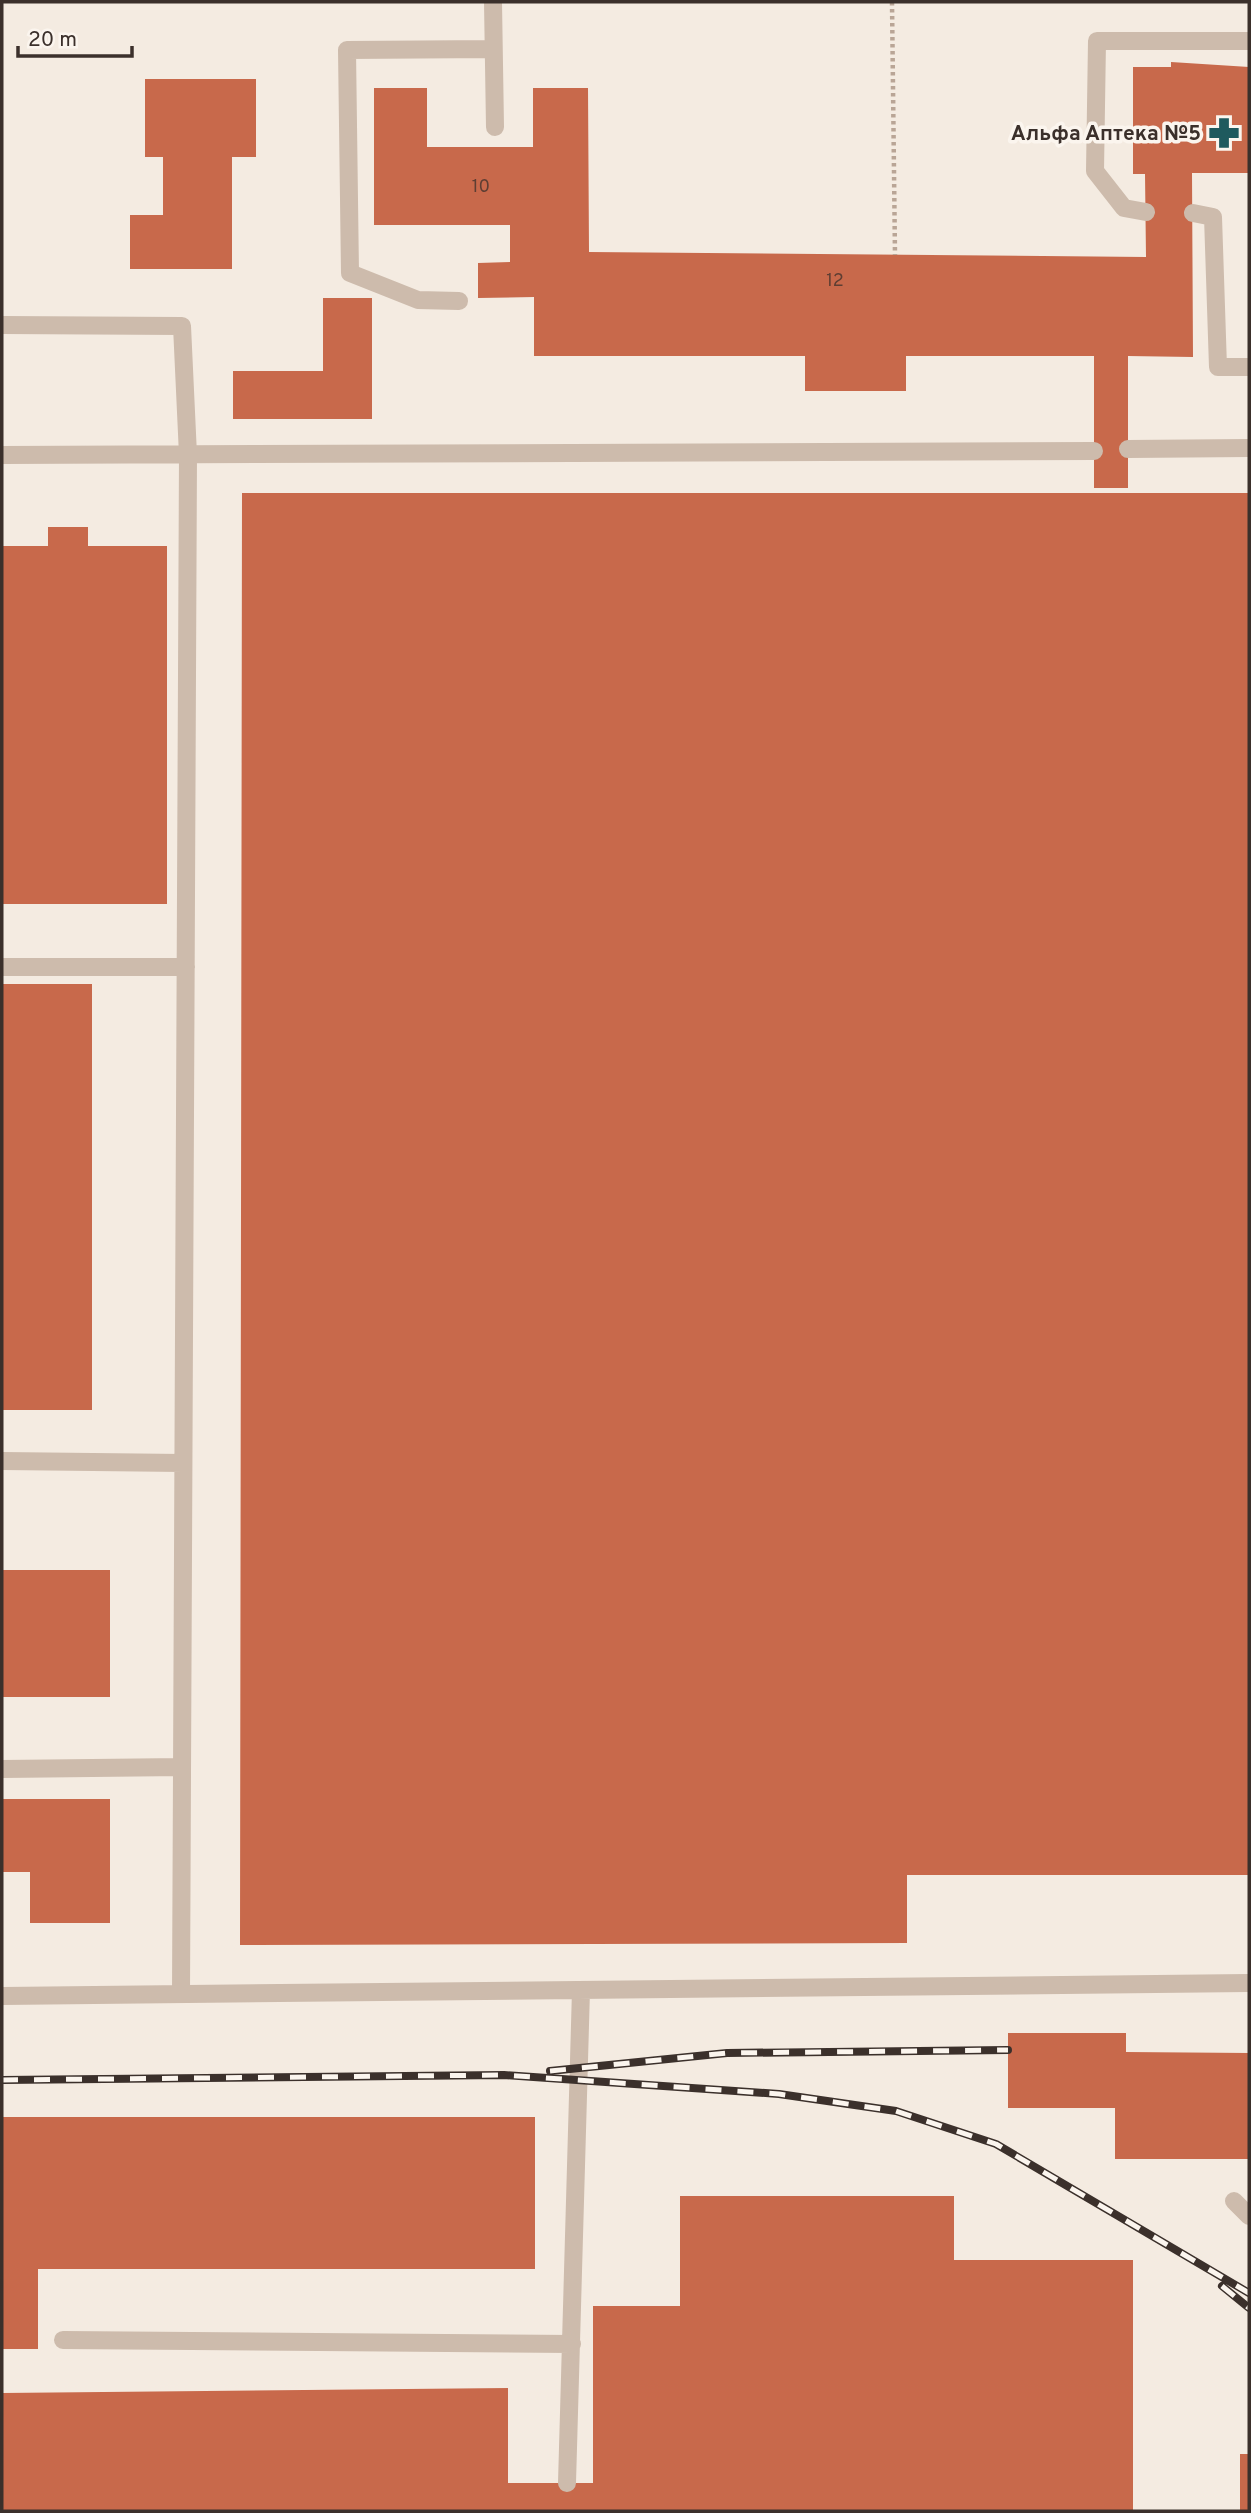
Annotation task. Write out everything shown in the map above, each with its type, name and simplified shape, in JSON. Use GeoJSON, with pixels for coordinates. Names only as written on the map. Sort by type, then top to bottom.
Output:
{"type":"FeatureCollection","features":[{"type":"Feature","properties":{"kind":"lane"},"geometry":{"type":"LineString","coordinates":[[493,2],[495,127]]}},
{"type":"Feature","properties":{"kind":"lane"},"geometry":{"type":"LineString","coordinates":[[1146,212],[1124,208],[1095,171],[1097,41],[1249,41]]}},
{"type":"Feature","properties":{"kind":"lane"},"geometry":{"type":"LineString","coordinates":[[460,302],[418,300],[350,273],[347,50],[493,49]]}},
{"type":"Feature","properties":{"kind":"lane"},"geometry":{"type":"LineString","coordinates":[[1193,213],[1213,217],[1218,366],[1249,367]]}},
{"type":"Feature","properties":{"kind":"lane"},"geometry":{"type":"LineString","coordinates":[[2,325],[182,326],[188,454],[181,1994]]}},
{"type":"Feature","properties":{"kind":"lane"},"geometry":{"type":"LineString","coordinates":[[1128,449],[1249,449]]}},
{"type":"Feature","properties":{"kind":"lane"},"geometry":{"type":"LineString","coordinates":[[2,455],[1094,451]]}},
{"type":"Feature","properties":{"kind":"lane"},"geometry":{"type":"LineString","coordinates":[[2,968],[186,967]]}},
{"type":"Feature","properties":{"kind":"lane"},"geometry":{"type":"LineString","coordinates":[[2,1461],[183,1463]]}},
{"type":"Feature","properties":{"kind":"lane"},"geometry":{"type":"LineString","coordinates":[[2,1769],[182,1768]]}},
{"type":"Feature","properties":{"kind":"lane"},"geometry":{"type":"LineString","coordinates":[[2,1996],[1249,1983]]}},
{"type":"Feature","properties":{"kind":"lane"},"geometry":{"type":"LineString","coordinates":[[567,2483],[581,1990]]}},
{"type":"Feature","properties":{"kind":"lane"},"geometry":{"type":"LineString","coordinates":[[1234,2201],[1249,2216]]}},
{"type":"Feature","properties":{"kind":"lane"},"geometry":{"type":"LineString","coordinates":[[63,2340],[572,2344]]}},
{"type":"Feature","properties":{"kind":"path"},"geometry":{"type":"LineString","coordinates":[[892,2],[895,255]]}},
{"type":"Feature","properties":{"kind":"building"},"geometry":{"type":"Polygon","coordinates":[[[1171,62],[1249,67],[1249,173],[1192,173],[1193,357],[1128,356],[1128,488],[1094,488],[1094,356],[906,356],[906,391],[805,391],[805,356],[534,356],[534,297],[478,298],[478,263],[510,262],[510,225],[374,225],[374,88],[427,88],[427,147],[533,147],[533,88],[588,88],[589,252],[1146,257],[1145,174],[1133,174],[1133,67],[1171,67],[1171,62]]]}},
{"type":"Feature","properties":{"kind":"building"},"geometry":{"type":"Polygon","coordinates":[[[145,79],[256,79],[256,157],[232,157],[232,269],[130,269],[130,215],[163,215],[163,157],[145,157],[145,79]]]}},
{"type":"Feature","properties":{"kind":"building"},"geometry":{"type":"Polygon","coordinates":[[[323,298],[372,298],[372,419],[233,419],[233,371],[323,371],[323,298]]]}},
{"type":"Feature","properties":{"kind":"building"},"geometry":{"type":"Polygon","coordinates":[[[242,493],[1249,493],[1249,1875],[907,1875],[907,1943],[240,1945],[242,493]]]}},
{"type":"Feature","properties":{"kind":"building"},"geometry":{"type":"Polygon","coordinates":[[[48,527],[88,527],[88,546],[167,546],[167,904],[2,904],[2,546],[48,546],[48,527]]]}},
{"type":"Feature","properties":{"kind":"building"},"geometry":{"type":"Polygon","coordinates":[[[2,984],[92,984],[92,1410],[2,1410],[2,984]]]}},
{"type":"Feature","properties":{"kind":"building"},"geometry":{"type":"Polygon","coordinates":[[[2,1570],[110,1570],[110,1697],[2,1697],[2,1570]]]}},
{"type":"Feature","properties":{"kind":"building"},"geometry":{"type":"Polygon","coordinates":[[[2,1799],[110,1799],[110,1923],[30,1923],[30,1872],[2,1872],[2,1799]]]}},
{"type":"Feature","properties":{"kind":"building"},"geometry":{"type":"Polygon","coordinates":[[[1008,2033],[1126,2033],[1126,2052],[1249,2053],[1249,2159],[1115,2159],[1115,2108],[1008,2108],[1008,2033]]]}},
{"type":"Feature","properties":{"kind":"building"},"geometry":{"type":"Polygon","coordinates":[[[2,2117],[535,2117],[535,2269],[38,2269],[38,2349],[2,2349],[2,2117]]]}},
{"type":"Feature","properties":{"kind":"building"},"geometry":{"type":"Polygon","coordinates":[[[680,2196],[954,2196],[954,2260],[1133,2260],[1133,2511],[2,2511],[2,2393],[508,2388],[508,2483],[593,2483],[593,2306],[680,2306],[680,2196]]]}},
{"type":"Feature","properties":{"kind":"building"},"geometry":{"type":"Polygon","coordinates":[[[1240,2454],[1249,2454],[1249,2511],[1240,2511],[1240,2454]]]}},
{"type":"Feature","properties":{"kind":"railway"},"geometry":{"type":"LineString","coordinates":[[550,2071],[727,2053],[1008,2050]]}},
{"type":"Feature","properties":{"kind":"railway"},"geometry":{"type":"LineString","coordinates":[[2,2080],[504,2075],[779,2094],[896,2111],[996,2144],[1249,2293]]}},
{"type":"Feature","properties":{"kind":"railway"},"geometry":{"type":"LineString","coordinates":[[1222,2286],[1249,2308]]}},
{"type":"Feature","properties":{"kind":"place","name":"Альфа Аптека №5"},"geometry":{"type":"Point","coordinates":[1224,133]}}]}
